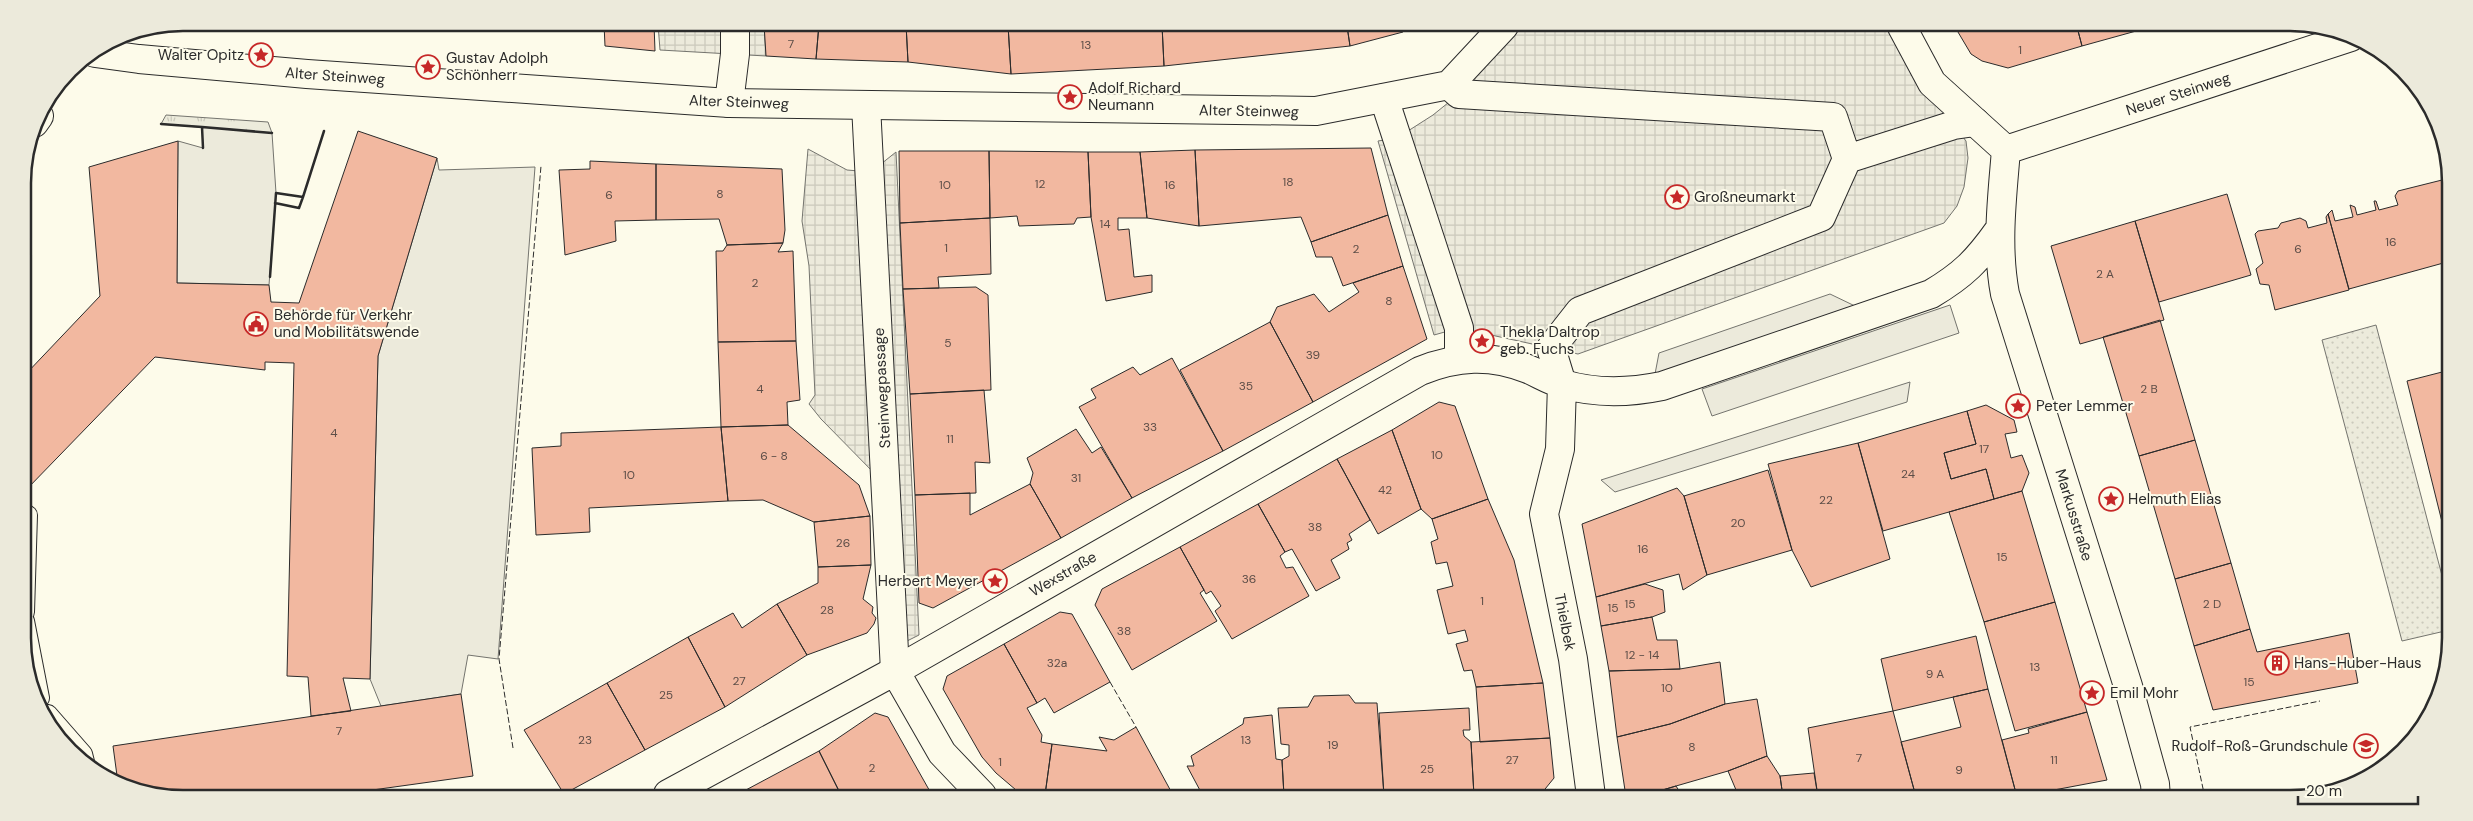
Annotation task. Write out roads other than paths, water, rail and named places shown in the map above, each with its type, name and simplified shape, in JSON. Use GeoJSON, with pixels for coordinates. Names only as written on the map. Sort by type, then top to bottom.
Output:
{"type":"FeatureCollection","features":[{"type":"Feature","properties":{"kind":"street"},"geometry":{"type":"LineString","coordinates":[[729,103],[735,54],[735,31]]}},
{"type":"Feature","properties":{"kind":"street"},"geometry":{"type":"LineString","coordinates":[[1499,31],[1449,85],[1384,98],[1459,328],[1460,358],[1477,357],[1506,361],[1562,384],[1583,389],[1622,392],[1662,386],[1930,294],[1954,280],[1979,259],[1999,230],[2006,150],[1932,83],[1904,31]]}},
{"type":"Feature","properties":{"kind":"street","name":"Neuer Steinweg"},"geometry":{"type":"LineString","coordinates":[[2006,150],[2341,40]]}},
{"type":"Feature","properties":{"kind":"street","name":"Alter Steinweg"},"geometry":{"type":"LineString","coordinates":[[104,54],[307,74],[729,103],[1316,111],[1384,98]]}},
{"type":"Feature","properties":{"kind":"street"},"geometry":{"type":"LineString","coordinates":[[1449,85],[1459,94],[1834,117],[1847,159],[1821,217],[1580,311],[1551,348],[1562,384]]}},
{"type":"Feature","properties":{"kind":"street","name":"Steinwegpassage"},"geometry":{"type":"LineString","coordinates":[[866,106],[872,172],[895,671]]}},
{"type":"Feature","properties":{"kind":"street"},"geometry":{"type":"LineString","coordinates":[[1847,159],[1954,125],[1975,122]]}},
{"type":"Feature","properties":{"kind":"street","name":"Markusstraße"},"geometry":{"type":"LineString","coordinates":[[1999,230],[2000,266],[2005,294],[2128,686],[2155,789]]}},
{"type":"Feature","properties":{"kind":"street","name":"Wexstraße"},"geometry":{"type":"LineString","coordinates":[[676,790],[895,671],[1420,371],[1439,363],[1460,358]]}},
{"type":"Feature","properties":{"kind":"street","name":"Thielbek"},"geometry":{"type":"LineString","coordinates":[[1562,384],[1560,449],[1544,514],[1573,659],[1590,789]]}},
{"type":"Feature","properties":{"kind":"street"},"geometry":{"type":"LineString","coordinates":[[895,671],[942,754],[977,790]]}},
{"type":"Feature","properties":{"kind":"place","name":"Walter Opitz"},"geometry":{"type":"Point","coordinates":[261,55]}},
{"type":"Feature","properties":{"kind":"place","name":"Gustav Adolph Schönherr"},"geometry":{"type":"Point","coordinates":[428,67]}},
{"type":"Feature","properties":{"kind":"place","name":"Adolf Richard Neumann"},"geometry":{"type":"Point","coordinates":[1070,97]}},
{"type":"Feature","properties":{"kind":"place","name":"Großneumarkt"},"geometry":{"type":"Point","coordinates":[1677,197]}},
{"type":"Feature","properties":{"kind":"place","name":"Behörde für Verkehr und Mobilitätswende"},"geometry":{"type":"Point","coordinates":[256,324]}},
{"type":"Feature","properties":{"kind":"place","name":"Thekla Daltrop geb. Fuchs"},"geometry":{"type":"Point","coordinates":[1482,341]}},
{"type":"Feature","properties":{"kind":"place","name":"Peter Lemmer"},"geometry":{"type":"Point","coordinates":[2018,406]}},
{"type":"Feature","properties":{"kind":"place","name":"Helmuth Elias"},"geometry":{"type":"Point","coordinates":[2111,499]}},
{"type":"Feature","properties":{"kind":"place","name":"Herbert Meyer"},"geometry":{"type":"Point","coordinates":[995,581]}},
{"type":"Feature","properties":{"kind":"place","name":"Hans-Huber-Haus"},"geometry":{"type":"Point","coordinates":[2277,663]}},
{"type":"Feature","properties":{"kind":"place","name":"Emil Mohr"},"geometry":{"type":"Point","coordinates":[2092,693]}},
{"type":"Feature","properties":{"kind":"place","name":"Rudolf-Roß-Grundschule"},"geometry":{"type":"Point","coordinates":[2366,746]}}]}
